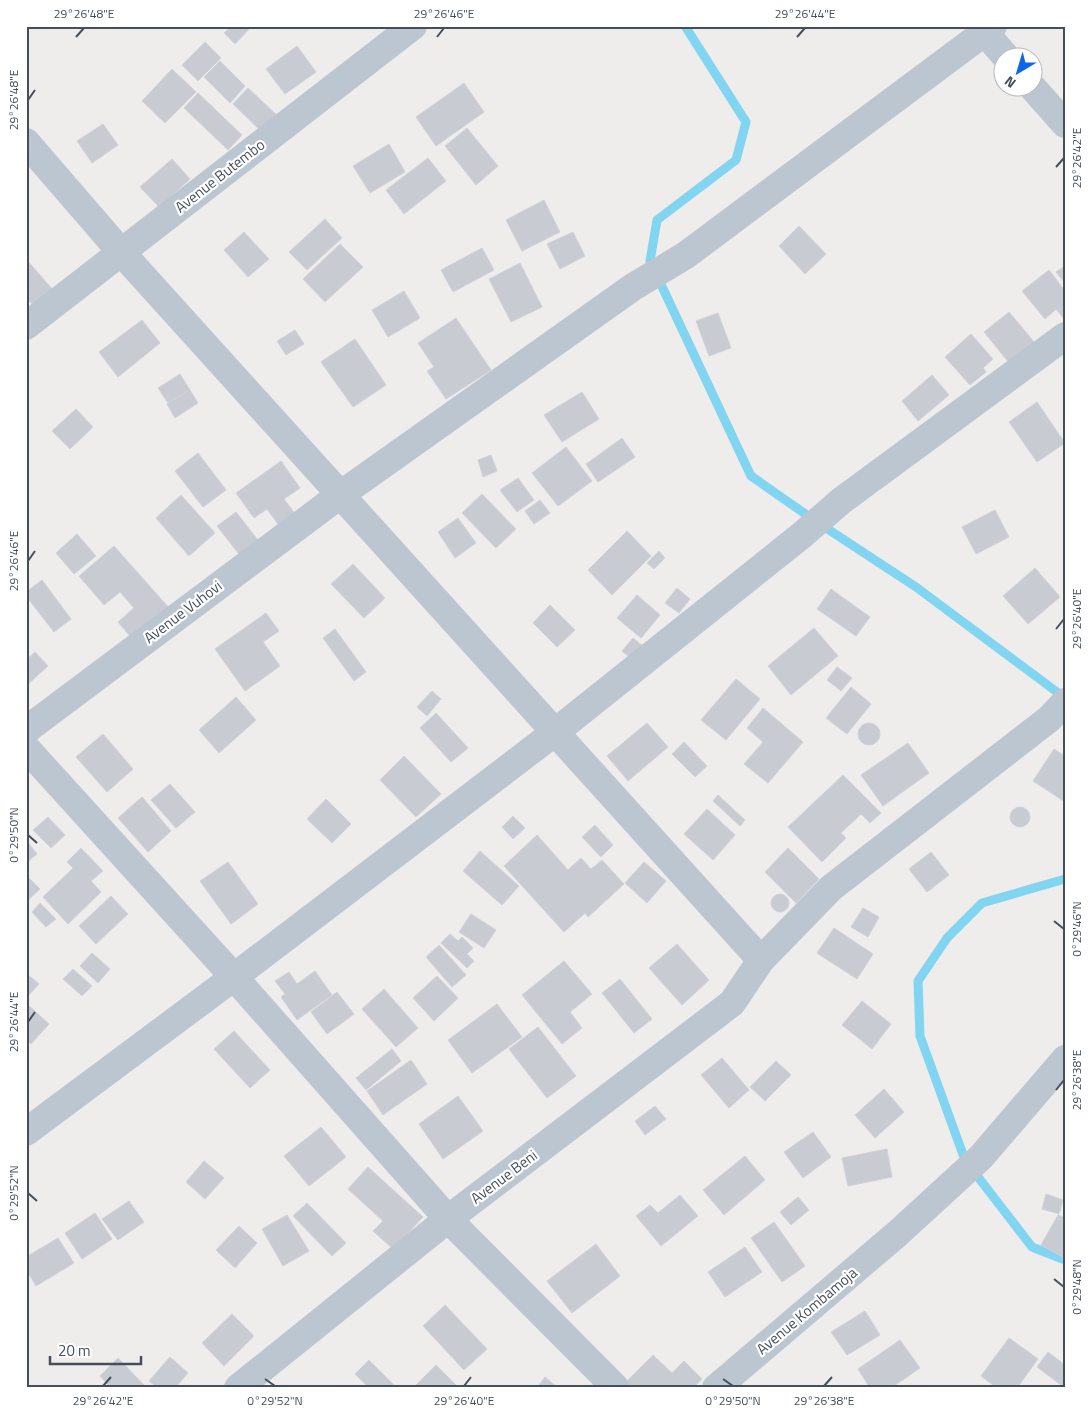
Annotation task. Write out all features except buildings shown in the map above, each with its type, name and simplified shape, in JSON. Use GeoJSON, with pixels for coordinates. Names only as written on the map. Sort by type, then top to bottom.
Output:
{"type":"FeatureCollection","features":[{"type":"Feature","properties":{"kind":"street","name":"Avenue Butembo"},"geometry":{"type":"LineString","coordinates":[[26,326],[413,26]]}},
{"type":"Feature","properties":{"kind":"street"},"geometry":{"type":"LineString","coordinates":[[986,28],[1000,48]]}},
{"type":"Feature","properties":{"kind":"street","name":"Avenue Vuhovi"},"geometry":{"type":"LineString","coordinates":[[26,730],[340,495],[633,287],[686,255],[986,28]]}},
{"type":"Feature","properties":{"kind":"street"},"geometry":{"type":"LineString","coordinates":[[1042,98],[1065,124]]}},
{"type":"Feature","properties":{"kind":"street"},"geometry":{"type":"LineString","coordinates":[[26,142],[121,252],[761,960]]}},
{"type":"Feature","properties":{"kind":"street"},"geometry":{"type":"LineString","coordinates":[[26,1132],[234,977],[554,733],[802,535],[841,501],[1065,336]]}},
{"type":"Feature","properties":{"kind":"street","name":"Avenue Beni"},"geometry":{"type":"LineString","coordinates":[[238,1388],[448,1219],[732,1003],[761,960],[831,888],[1057,711]]}},
{"type":"Feature","properties":{"kind":"street"},"geometry":{"type":"LineString","coordinates":[[26,748],[234,977],[448,1219],[616,1388]]}},
{"type":"Feature","properties":{"kind":"street","name":"Avenue Kombamoja"},"geometry":{"type":"LineString","coordinates":[[716,1388],[897,1234],[981,1157],[1065,1058]]}},
{"type":"Feature","properties":{"kind":"waterway"},"geometry":{"type":"LineString","coordinates":[[685,26],[746,122],[736,160],[657,220],[650,261],[751,476],[916,587],[1065,698]]}},
{"type":"Feature","properties":{"kind":"waterway"},"geometry":{"type":"LineString","coordinates":[[1065,879],[982,903],[947,938],[918,981],[920,1036],[965,1160],[1032,1247],[1065,1260]]}}]}
